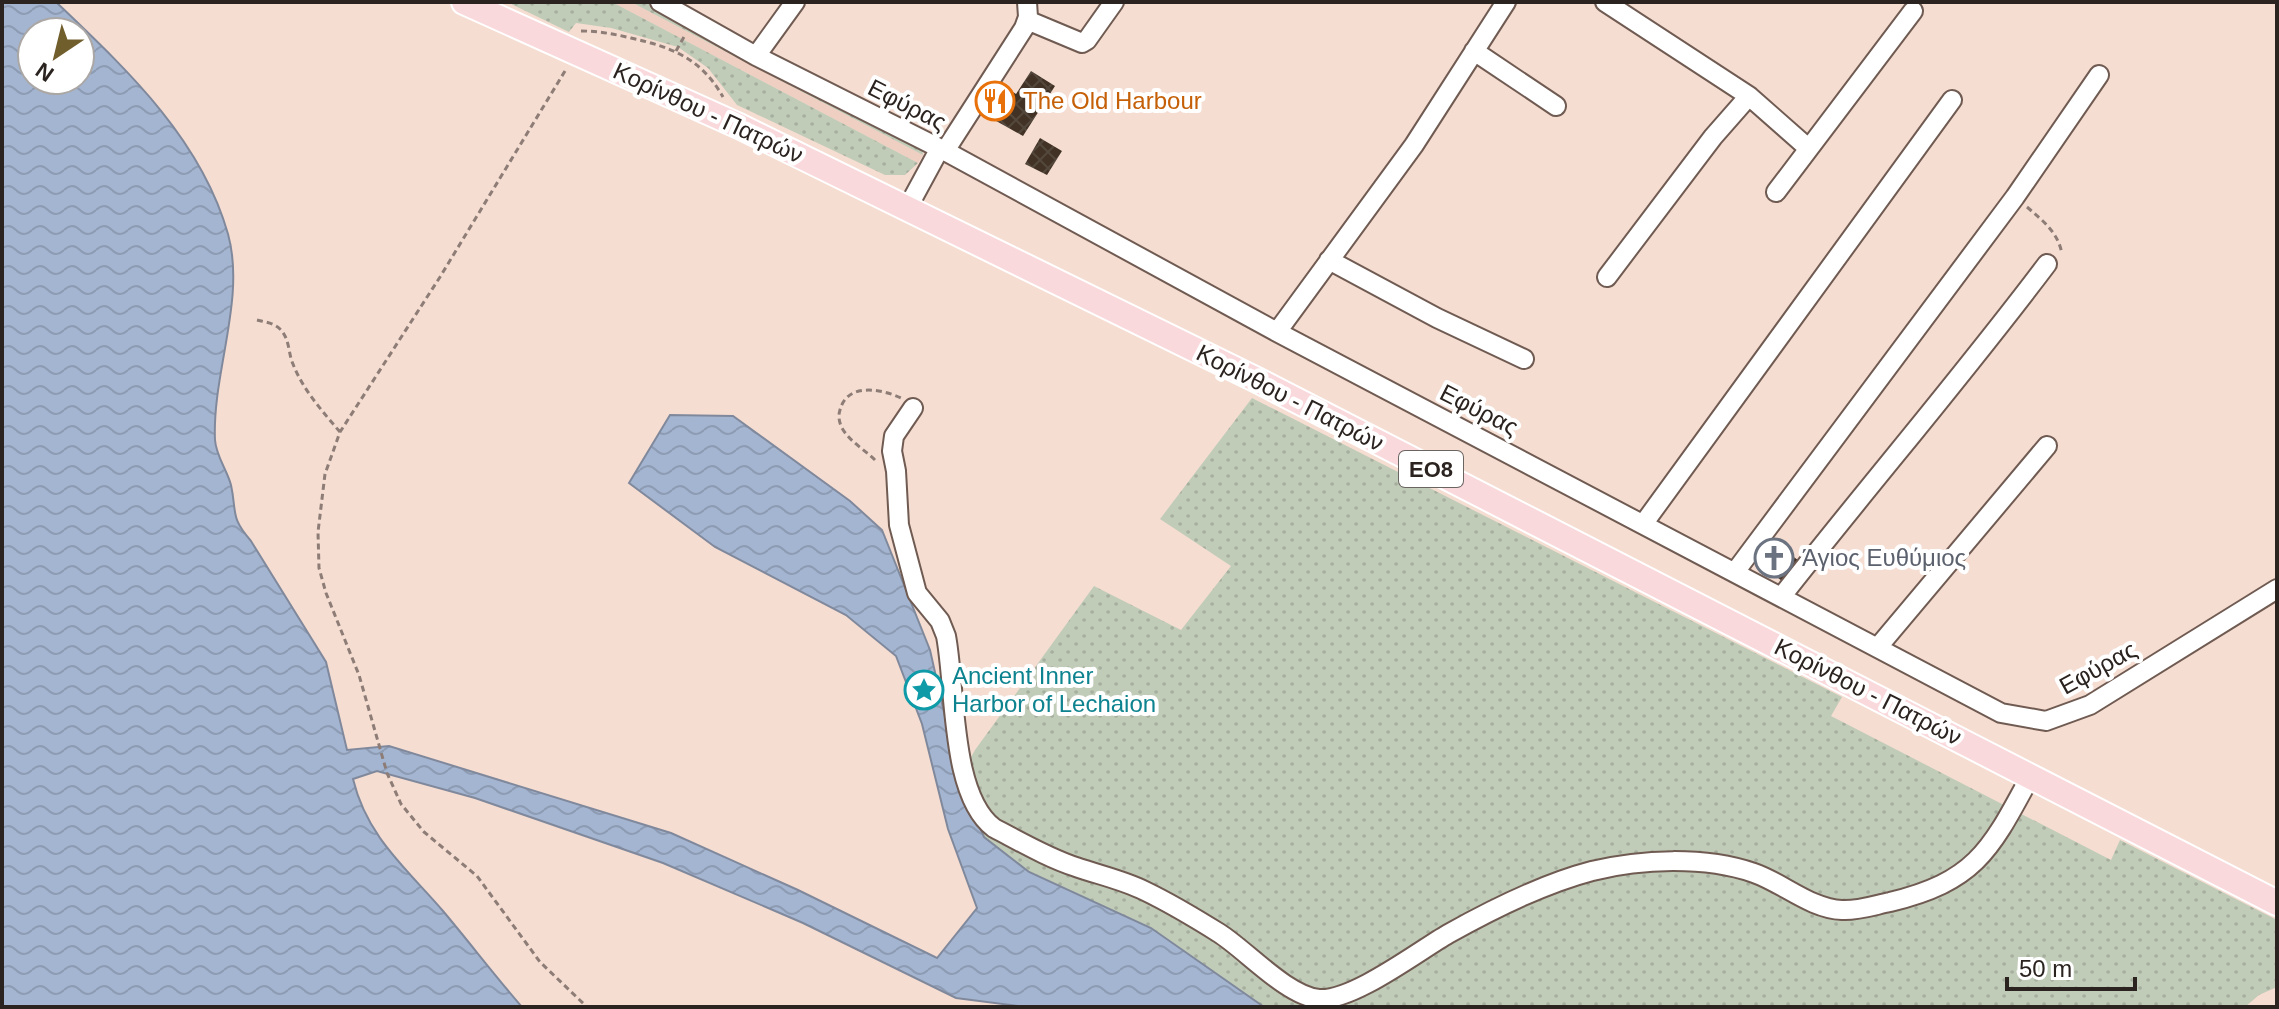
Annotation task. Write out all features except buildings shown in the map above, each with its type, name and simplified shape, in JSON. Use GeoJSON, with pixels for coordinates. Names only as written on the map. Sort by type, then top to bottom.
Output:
{"type":"FeatureCollection","features":[{"type":"Feature","properties":{"kind":"main road","name":"Κορίνθου - Πατρών"},"geometry":{"type":"LineString","coordinates":[[464,2],[739,126],[908,207],[1285,395],[2277,903]]}},
{"type":"Feature","properties":{"kind":"street","name":"Εφύρας"},"geometry":{"type":"LineString","coordinates":[[660,2],[756,56],[942,149],[1277,332],[2001,713],[2046,721],[2090,705],[2277,589]]}},
{"type":"Feature","properties":{"kind":"street"},"geometry":{"type":"LineString","coordinates":[[756,56],[795,2]]}},
{"type":"Feature","properties":{"kind":"street"},"geometry":{"type":"LineString","coordinates":[[908,207],[1027,11],[1082,43],[1114,2]]}},
{"type":"Feature","properties":{"kind":"street"},"geometry":{"type":"LineString","coordinates":[[1277,332],[1414,145],[1506,2]]}},
{"type":"Feature","properties":{"kind":"street"},"geometry":{"type":"LineString","coordinates":[[1605,2],[1749,96],[1808,148]]}},
{"type":"Feature","properties":{"kind":"street"},"geometry":{"type":"LineString","coordinates":[[1776,192],[1913,11]]}},
{"type":"Feature","properties":{"kind":"street"},"geometry":{"type":"LineString","coordinates":[[1474,51],[1556,106]]}},
{"type":"Feature","properties":{"kind":"street"},"geometry":{"type":"LineString","coordinates":[[1735,572],[2015,197],[2099,75]]}},
{"type":"Feature","properties":{"kind":"street"},"geometry":{"type":"LineString","coordinates":[[1607,277],[1713,137],[1749,96]]}},
{"type":"Feature","properties":{"kind":"street"},"geometry":{"type":"LineString","coordinates":[[1644,523],[1952,100]]}},
{"type":"Feature","properties":{"kind":"street"},"geometry":{"type":"LineString","coordinates":[[1329,260],[1437,318],[1524,359]]}},
{"type":"Feature","properties":{"kind":"street"},"geometry":{"type":"LineString","coordinates":[[1782,596],[2047,264]]}},
{"type":"Feature","properties":{"kind":"street"},"geometry":{"type":"LineString","coordinates":[[913,408],[894,436],[892,451],[899,525],[917,593],[940,621],[946,636],[958,738],[975,808],[994,828],[1076,867],[1145,891],[1188,914],[1301,993],[1319,999],[1356,989],[1484,916],[1591,872],[1634,863],[1701,863],[1740,870],[1815,902],[1843,910],[1914,896],[1938,888],[1973,865],[2002,828],[2031,775]]}},
{"type":"Feature","properties":{"kind":"street"},"geometry":{"type":"LineString","coordinates":[[1878,647],[2047,446]]}},
{"type":"Feature","properties":{"kind":"path"},"geometry":{"type":"LineString","coordinates":[[587,1007],[540,962],[477,876],[410,818],[394,790],[359,675],[319,568],[319,509],[325,474],[340,432],[440,277],[570,50],[575,34],[599,31],[666,46],[706,73],[717,86],[739,126]]}},
{"type":"Feature","properties":{"kind":"path"},"geometry":{"type":"LineString","coordinates":[[2015,197],[2049,226],[2059,241],[2062,255],[2047,264]]}},
{"type":"Feature","properties":{"kind":"path"},"geometry":{"type":"LineString","coordinates":[[257,320],[281,329],[304,385],[340,432]]}},
{"type":"Feature","properties":{"kind":"path"},"geometry":{"type":"LineString","coordinates":[[879,465],[854,444],[841,427],[838,415],[842,403],[851,394],[865,389],[899,396],[913,408]]}},
{"type":"Feature","properties":{"kind":"shaded area"},"geometry":{"type":"Polygon","coordinates":[[[612,2],[631,2],[923,155],[918,163],[612,2]]]}},
{"type":"Feature","properties":{"kind":"green space"},"geometry":{"type":"Polygon","coordinates":[[[507,2],[612,2],[918,163],[905,175],[885,175],[737,105],[708,68],[678,47],[611,28],[576,23],[569,32],[507,2]]]}},
{"type":"Feature","properties":{"kind":"green space"},"geometry":{"type":"Polygon","coordinates":[[[631,2],[645,2],[922,147],[923,155],[631,2]]]}},
{"type":"Feature","properties":{"kind":"green space"},"geometry":{"type":"Polygon","coordinates":[[[1252,398],[1842,697],[1831,716],[2111,860],[2120,840],[2277,920],[2277,987],[2259,995],[2245,1007],[1264,1007],[1151,928],[1029,872],[984,837],[959,779],[975,750],[1094,586],[1181,630],[1231,566],[1160,519],[1252,398]]]}},
{"type":"Feature","properties":{"kind":"water"},"geometry":{"type":"Polygon","coordinates":[[[2,2],[56,2],[70,16],[16,16],[16,96],[96,96],[96,41],[158,107],[180,136],[216,199],[228,234],[233,284],[215,415],[216,446],[231,485],[240,526],[326,662],[347,750],[389,746],[671,833],[798,890],[937,958],[977,908],[948,829],[922,724],[896,656],[846,615],[715,547],[629,483],[670,415],[733,416],[850,501],[882,530],[930,650],[959,779],[984,837],[1029,872],[1151,928],[1264,1007],[1025,1007],[956,998],[803,923],[663,863],[475,798],[377,771],[353,779],[368,818],[389,851],[522,1007],[2,1007],[2,2]]]}},
{"type":"Feature","properties":{"kind":"place","name":"The Old Harbour"},"geometry":{"type":"Point","coordinates":[995,101]}},
{"type":"Feature","properties":{"kind":"place","name":"Άγιος Ευθύμιος"},"geometry":{"type":"Point","coordinates":[1774,558]}},
{"type":"Feature","properties":{"kind":"place","name":"Ancient Inner Harbor of Lechaion"},"geometry":{"type":"Point","coordinates":[924,690]}}]}
